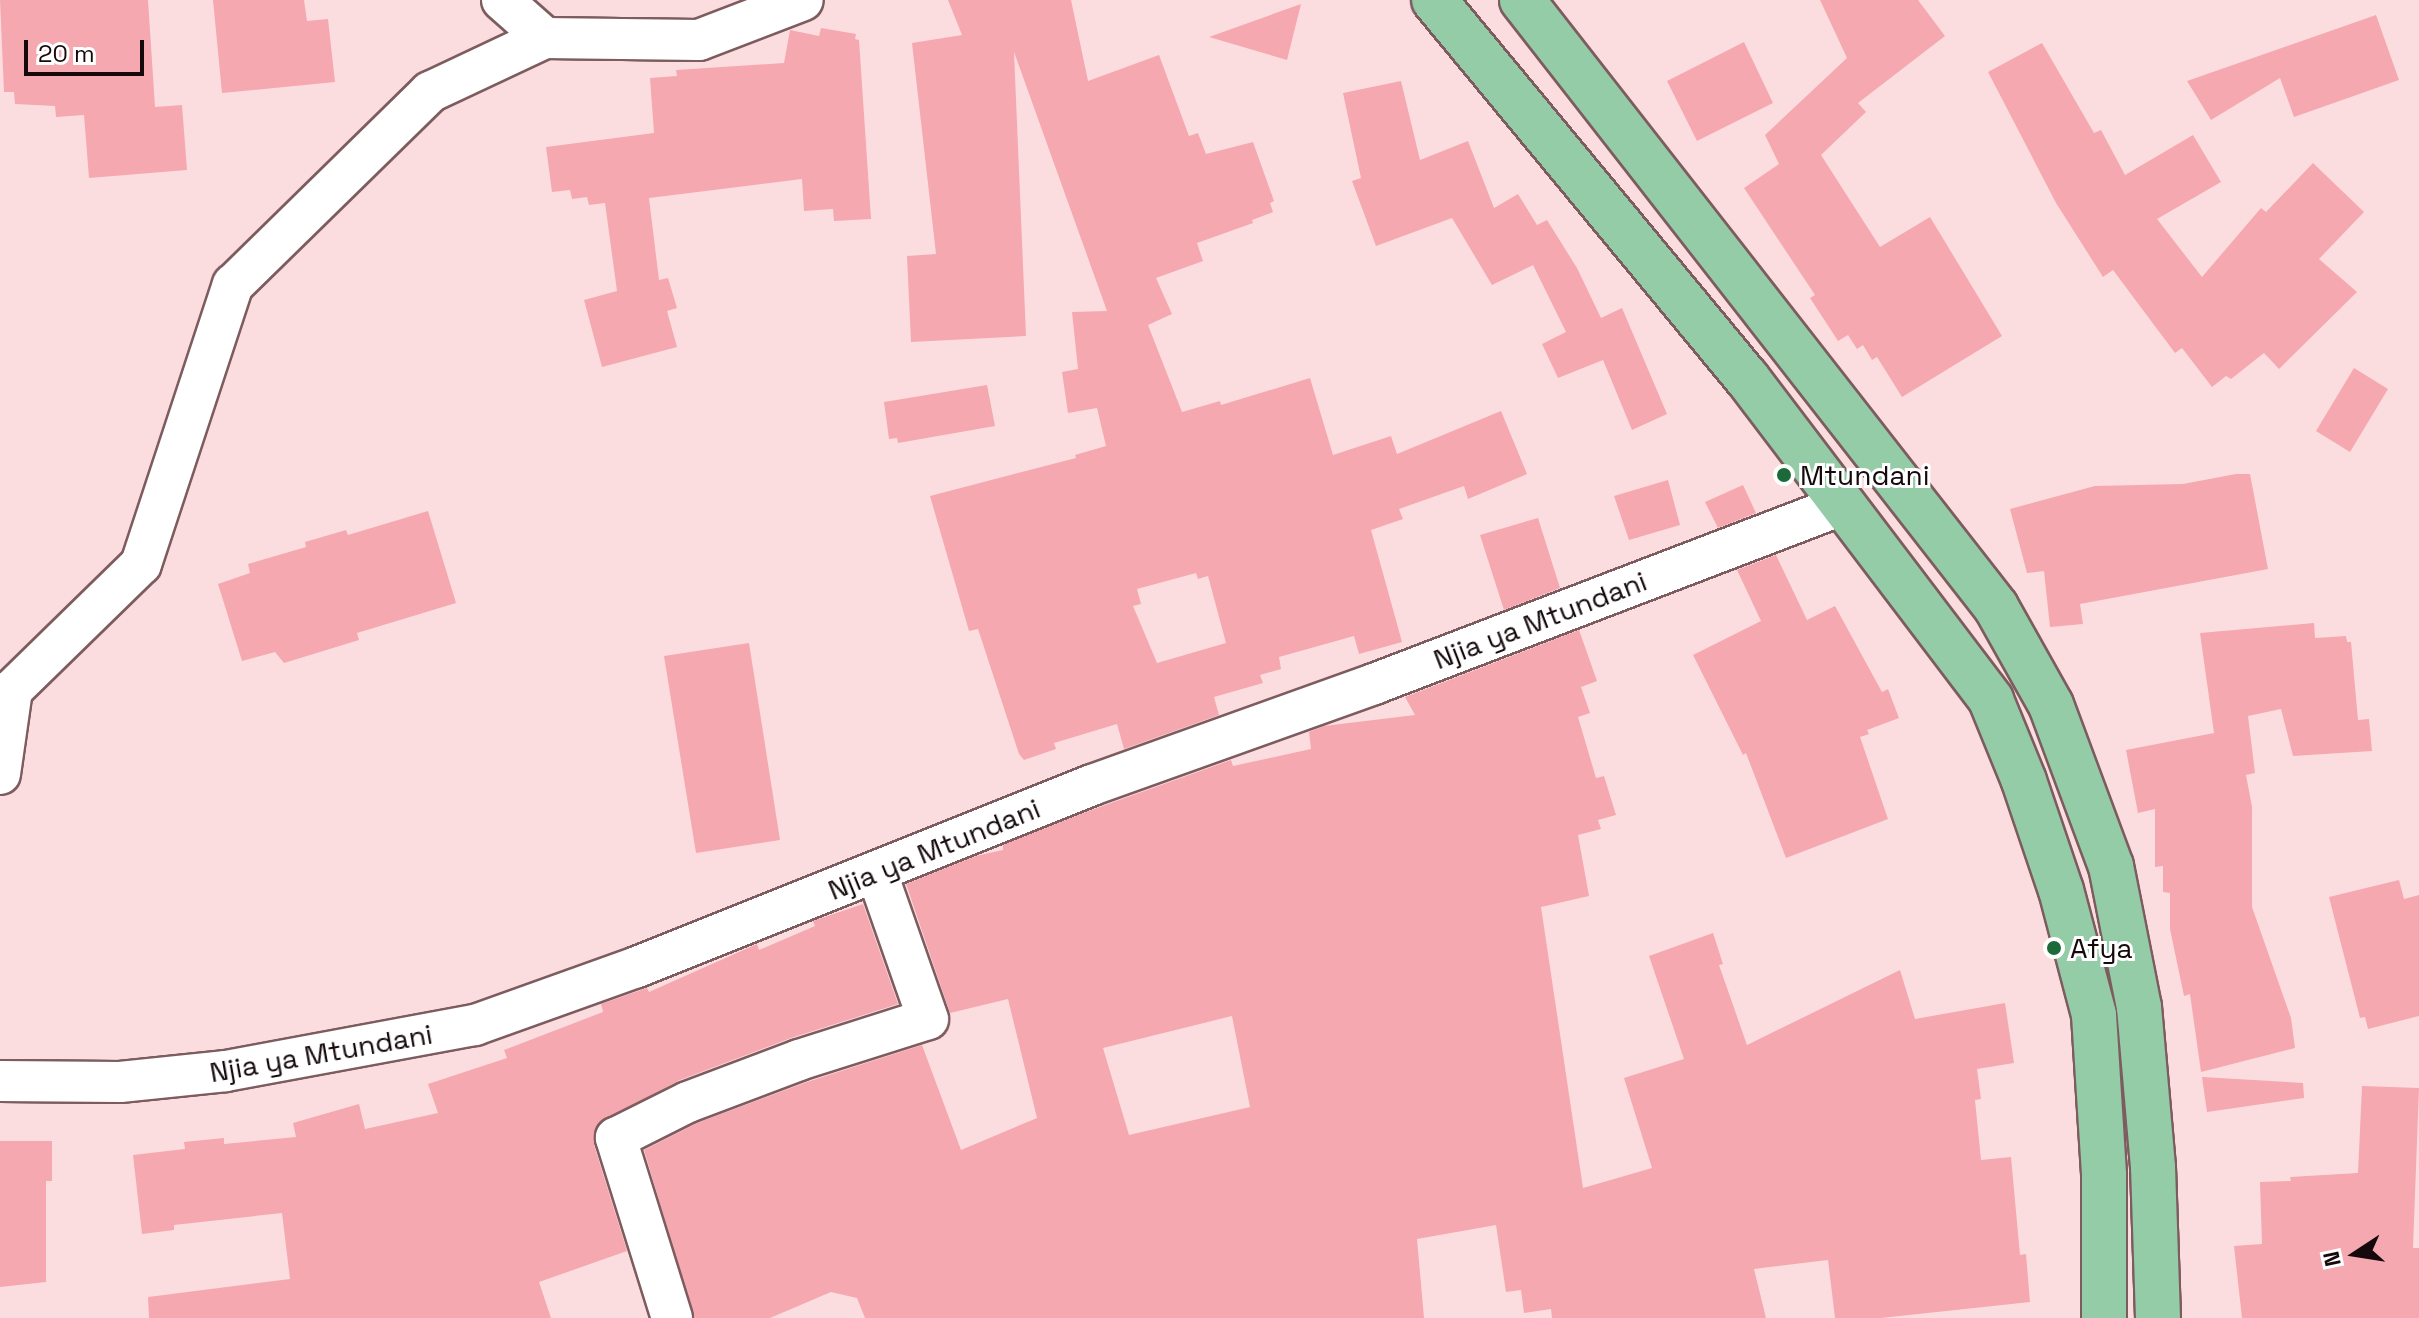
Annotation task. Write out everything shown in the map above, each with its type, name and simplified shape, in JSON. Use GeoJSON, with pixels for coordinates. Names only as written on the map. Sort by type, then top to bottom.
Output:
{"type":"FeatureCollection","features":[{"type":"Feature","properties":{"kind":"main road"},"geometry":{"type":"LineString","coordinates":[[1434,0],[1747,378],[1991,700],[2024,781],[2061,890],[2094,1015],[2104,1175],[2104,1318]]}},
{"type":"Feature","properties":{"kind":"main road"},"geometry":{"type":"LineString","coordinates":[[1522,0],[1996,607],[2051,705],[2111,866],[2139,1007],[2153,1167],[2158,1318]]}},
{"type":"Feature","properties":{"kind":"street"},"geometry":{"type":"LineString","coordinates":[[502,0],[545,38]]}},
{"type":"Feature","properties":{"kind":"street"},"geometry":{"type":"LineString","coordinates":[[0,774],[12,690],[141,564],[233,285],[430,92],[545,38],[699,40],[803,0]]}},
{"type":"Feature","properties":{"kind":"street","name":"Njia ya Mtundani"},"geometry":{"type":"LineString","coordinates":[[0,1081],[120,1082],[226,1071],[475,1025],[637,967],[1092,785],[1374,684],[1842,505]]}},
{"type":"Feature","properties":{"kind":"street"},"geometry":{"type":"LineString","coordinates":[[672,1318],[616,1138],[688,1102],[799,1060],[928,1019],[877,873]]}},
{"type":"Feature","properties":{"kind":"building"},"geometry":{"type":"Polygon","coordinates":[[[0,0],[148,0],[155,107],[182,105],[187,170],[89,178],[84,115],[56,117],[55,106],[15,104],[14,92],[4,92],[0,0]]]}},
{"type":"Feature","properties":{"kind":"building"},"geometry":{"type":"Polygon","coordinates":[[[213,0],[304,0],[307,21],[328,19],[335,82],[222,93],[213,0]]]}},
{"type":"Feature","properties":{"kind":"building"},"geometry":{"type":"Polygon","coordinates":[[[948,0],[1071,0],[1088,81],[1159,55],[1189,136],[1198,133],[1206,154],[1253,142],[1274,201],[1270,203],[1273,212],[1252,220],[1253,223],[1197,243],[1203,261],[1156,278],[1172,314],[1148,325],[1182,412],[1220,401],[1221,405],[1310,378],[1333,455],[1391,436],[1397,454],[1501,411],[1527,474],[1468,499],[1464,486],[1399,509],[1403,519],[1371,530],[1402,642],[1359,654],[1354,636],[1279,657],[1281,669],[1260,675],[1263,683],[1214,697],[1219,715],[1124,749],[1117,724],[1054,743],[1056,749],[1024,760],[1019,754],[978,629],[969,631],[930,496],[1076,458],[1075,455],[1106,446],[1097,408],[1068,413],[1062,372],[1078,369],[1072,312],[1107,311],[1014,52],[1026,336],[911,342],[907,256],[936,254],[912,43],[962,35],[948,0]],[[1196,573],[1137,589],[1141,604],[1133,606],[1157,663],[1226,643],[1208,576],[1198,579],[1196,573]]]}},
{"type":"Feature","properties":{"kind":"building"},"geometry":{"type":"Polygon","coordinates":[[[1820,0],[1918,0],[1945,36],[1858,103],[1866,112],[1821,155],[1880,247],[1930,217],[2002,336],[1902,397],[1877,357],[1872,360],[1863,345],[1857,349],[1848,335],[1838,341],[1810,298],[1815,295],[1744,188],[1779,164],[1765,135],[1847,58],[1820,0]]]}},
{"type":"Feature","properties":{"kind":"building"},"geometry":{"type":"Polygon","coordinates":[[[1301,4],[1287,60],[1209,37],[1301,4]]]}},
{"type":"Feature","properties":{"kind":"building"},"geometry":{"type":"Polygon","coordinates":[[[2376,15],[2399,80],[2294,117],[2280,78],[2211,120],[2187,81],[2376,15]]]}},
{"type":"Feature","properties":{"kind":"building"},"geometry":{"type":"Polygon","coordinates":[[[821,28],[856,34],[855,39],[859,40],[871,219],[834,221],[833,209],[804,211],[802,179],[649,198],[659,280],[668,278],[677,308],[667,311],[677,347],[602,367],[584,300],[617,291],[605,203],[589,205],[587,197],[572,199],[570,190],[552,192],[546,147],[654,133],[650,78],[677,76],[676,70],[784,63],[790,30],[819,36],[821,28]]]}},
{"type":"Feature","properties":{"kind":"building"},"geometry":{"type":"Polygon","coordinates":[[[1744,42],[1773,103],[1697,141],[1667,81],[1744,42]]]}},
{"type":"Feature","properties":{"kind":"building"},"geometry":{"type":"Polygon","coordinates":[[[2042,43],[2094,133],[2101,130],[2125,175],[2193,135],[2221,182],[2157,219],[2202,277],[2261,208],[2266,212],[2313,163],[2364,212],[2319,259],[2357,292],[2279,369],[2264,353],[2231,379],[2226,376],[2212,387],[2182,348],[2175,353],[2113,270],[2103,277],[2056,203],[1988,72],[2042,43]]]}},
{"type":"Feature","properties":{"kind":"building"},"geometry":{"type":"Polygon","coordinates":[[[1401,81],[1420,160],[1468,141],[1494,208],[1518,194],[1537,225],[1547,220],[1577,268],[1601,318],[1622,308],[1667,414],[1632,430],[1603,360],[1558,378],[1542,344],[1566,332],[1533,265],[1492,285],[1452,218],[1376,246],[1352,181],[1361,178],[1343,93],[1401,81]]]}},
{"type":"Feature","properties":{"kind":"building"},"geometry":{"type":"Polygon","coordinates":[[[2354,368],[2388,389],[2350,452],[2316,431],[2354,368]]]}},
{"type":"Feature","properties":{"kind":"building"},"geometry":{"type":"Polygon","coordinates":[[[987,385],[995,426],[898,443],[897,438],[889,439],[884,402],[987,385]]]}},
{"type":"Feature","properties":{"kind":"building"},"geometry":{"type":"Polygon","coordinates":[[[2250,474],[2268,569],[2080,604],[2083,624],[2050,627],[2044,571],[2027,573],[2010,509],[2095,486],[2183,484],[2250,474]]]}},
{"type":"Feature","properties":{"kind":"building"},"geometry":{"type":"Polygon","coordinates":[[[1668,480],[1680,525],[1629,540],[1614,496],[1668,480]]]}},
{"type":"Feature","properties":{"kind":"building"},"geometry":{"type":"Polygon","coordinates":[[[1743,485],[1756,513],[1718,528],[1705,502],[1743,485]]]}},
{"type":"Feature","properties":{"kind":"building"},"geometry":{"type":"Polygon","coordinates":[[[428,511],[456,603],[357,633],[359,640],[284,663],[275,652],[242,661],[218,584],[250,573],[248,564],[306,547],[305,542],[346,530],[348,535],[428,511]]]}},
{"type":"Feature","properties":{"kind":"building"},"geometry":{"type":"Polygon","coordinates":[[[1538,518],[1560,588],[1504,610],[1480,535],[1538,518]]]}},
{"type":"Feature","properties":{"kind":"building"},"geometry":{"type":"Polygon","coordinates":[[[1776,555],[1807,620],[1835,606],[1882,692],[1888,689],[1899,718],[1867,730],[1869,734],[1860,737],[1888,819],[1786,858],[1746,753],[1743,755],[1693,655],[1761,621],[1737,570],[1776,555]]]}},
{"type":"Feature","properties":{"kind":"building"},"geometry":{"type":"Polygon","coordinates":[[[2314,623],[2315,638],[2346,636],[2347,642],[2351,642],[2358,720],[2369,719],[2372,751],[2293,756],[2281,709],[2248,716],[2255,773],[2246,775],[2252,807],[2252,907],[2291,1018],[2295,1048],[2201,1072],[2190,994],[2184,996],[2170,929],[2170,893],[2163,892],[2163,866],[2155,867],[2155,809],[2138,813],[2126,750],[2214,733],[2200,633],[2314,623]]]}},
{"type":"Feature","properties":{"kind":"building"},"geometry":{"type":"Polygon","coordinates":[[[1579,630],[1597,681],[1581,687],[1590,713],[1578,717],[1596,778],[1604,776],[1616,815],[1598,820],[1601,829],[1578,835],[1589,896],[1541,907],[1583,1188],[1652,1168],[1624,1078],[1684,1059],[1649,956],[1713,933],[1723,964],[1719,965],[1747,1045],[1900,970],[1915,1019],[2005,1003],[2014,1063],[1977,1069],[1981,1099],[1975,1100],[1981,1160],[2011,1157],[2020,1255],[2026,1254],[2030,1302],[1881,1318],[1835,1318],[1828,1260],[1754,1269],[1766,1318],[1552,1318],[1551,1309],[1524,1313],[1521,1290],[1506,1292],[1496,1225],[1417,1239],[1424,1318],[865,1318],[857,1298],[831,1292],[770,1318],[694,1318],[644,1150],[697,1123],[807,1082],[922,1045],[961,1150],[1037,1118],[1008,999],[950,1013],[906,884],[976,856],[1003,850],[1003,845],[1086,812],[1231,760],[1233,766],[1311,749],[1309,732],[1324,726],[1415,715],[1405,697],[1579,630]],[[1232,1016],[1103,1048],[1129,1135],[1250,1107],[1232,1016]]]}},
{"type":"Feature","properties":{"kind":"building"},"geometry":{"type":"Polygon","coordinates":[[[749,643],[780,840],[696,853],[664,656],[749,643]]]}},
{"type":"Feature","properties":{"kind":"building"},"geometry":{"type":"Polygon","coordinates":[[[2399,880],[2404,899],[2419,895],[2419,1016],[2368,1029],[2365,1017],[2360,1018],[2329,897],[2399,880]]]}},
{"type":"Feature","properties":{"kind":"building"},"geometry":{"type":"Polygon","coordinates":[[[863,904],[898,1004],[791,1038],[680,1080],[598,1124],[594,1145],[627,1251],[539,1282],[551,1318],[149,1318],[148,1297],[290,1279],[282,1213],[174,1225],[174,1230],[142,1234],[133,1155],[185,1149],[184,1142],[224,1138],[224,1144],[296,1137],[293,1123],[359,1104],[365,1129],[438,1113],[428,1084],[507,1058],[504,1050],[603,1012],[601,1004],[647,988],[649,992],[757,944],[759,950],[815,926],[813,921],[863,904]]]}},
{"type":"Feature","properties":{"kind":"building"},"geometry":{"type":"Polygon","coordinates":[[[2202,1077],[2303,1083],[2304,1098],[2207,1112],[2202,1077]]]}},
{"type":"Feature","properties":{"kind":"building"},"geometry":{"type":"Polygon","coordinates":[[[2362,1086],[2419,1088],[2413,1248],[2419,1248],[2419,1318],[2242,1318],[2234,1246],[2262,1244],[2260,1182],[2358,1173],[2362,1086]]]}},
{"type":"Feature","properties":{"kind":"building"},"geometry":{"type":"Polygon","coordinates":[[[0,1141],[52,1141],[52,1181],[46,1181],[46,1282],[0,1287],[0,1141]]]}},
{"type":"Feature","properties":{"kind":"place","name":"Mtundani"},"geometry":{"type":"Point","coordinates":[1784,475]}},
{"type":"Feature","properties":{"kind":"place","name":"Afya"},"geometry":{"type":"Point","coordinates":[2054,948]}}]}
